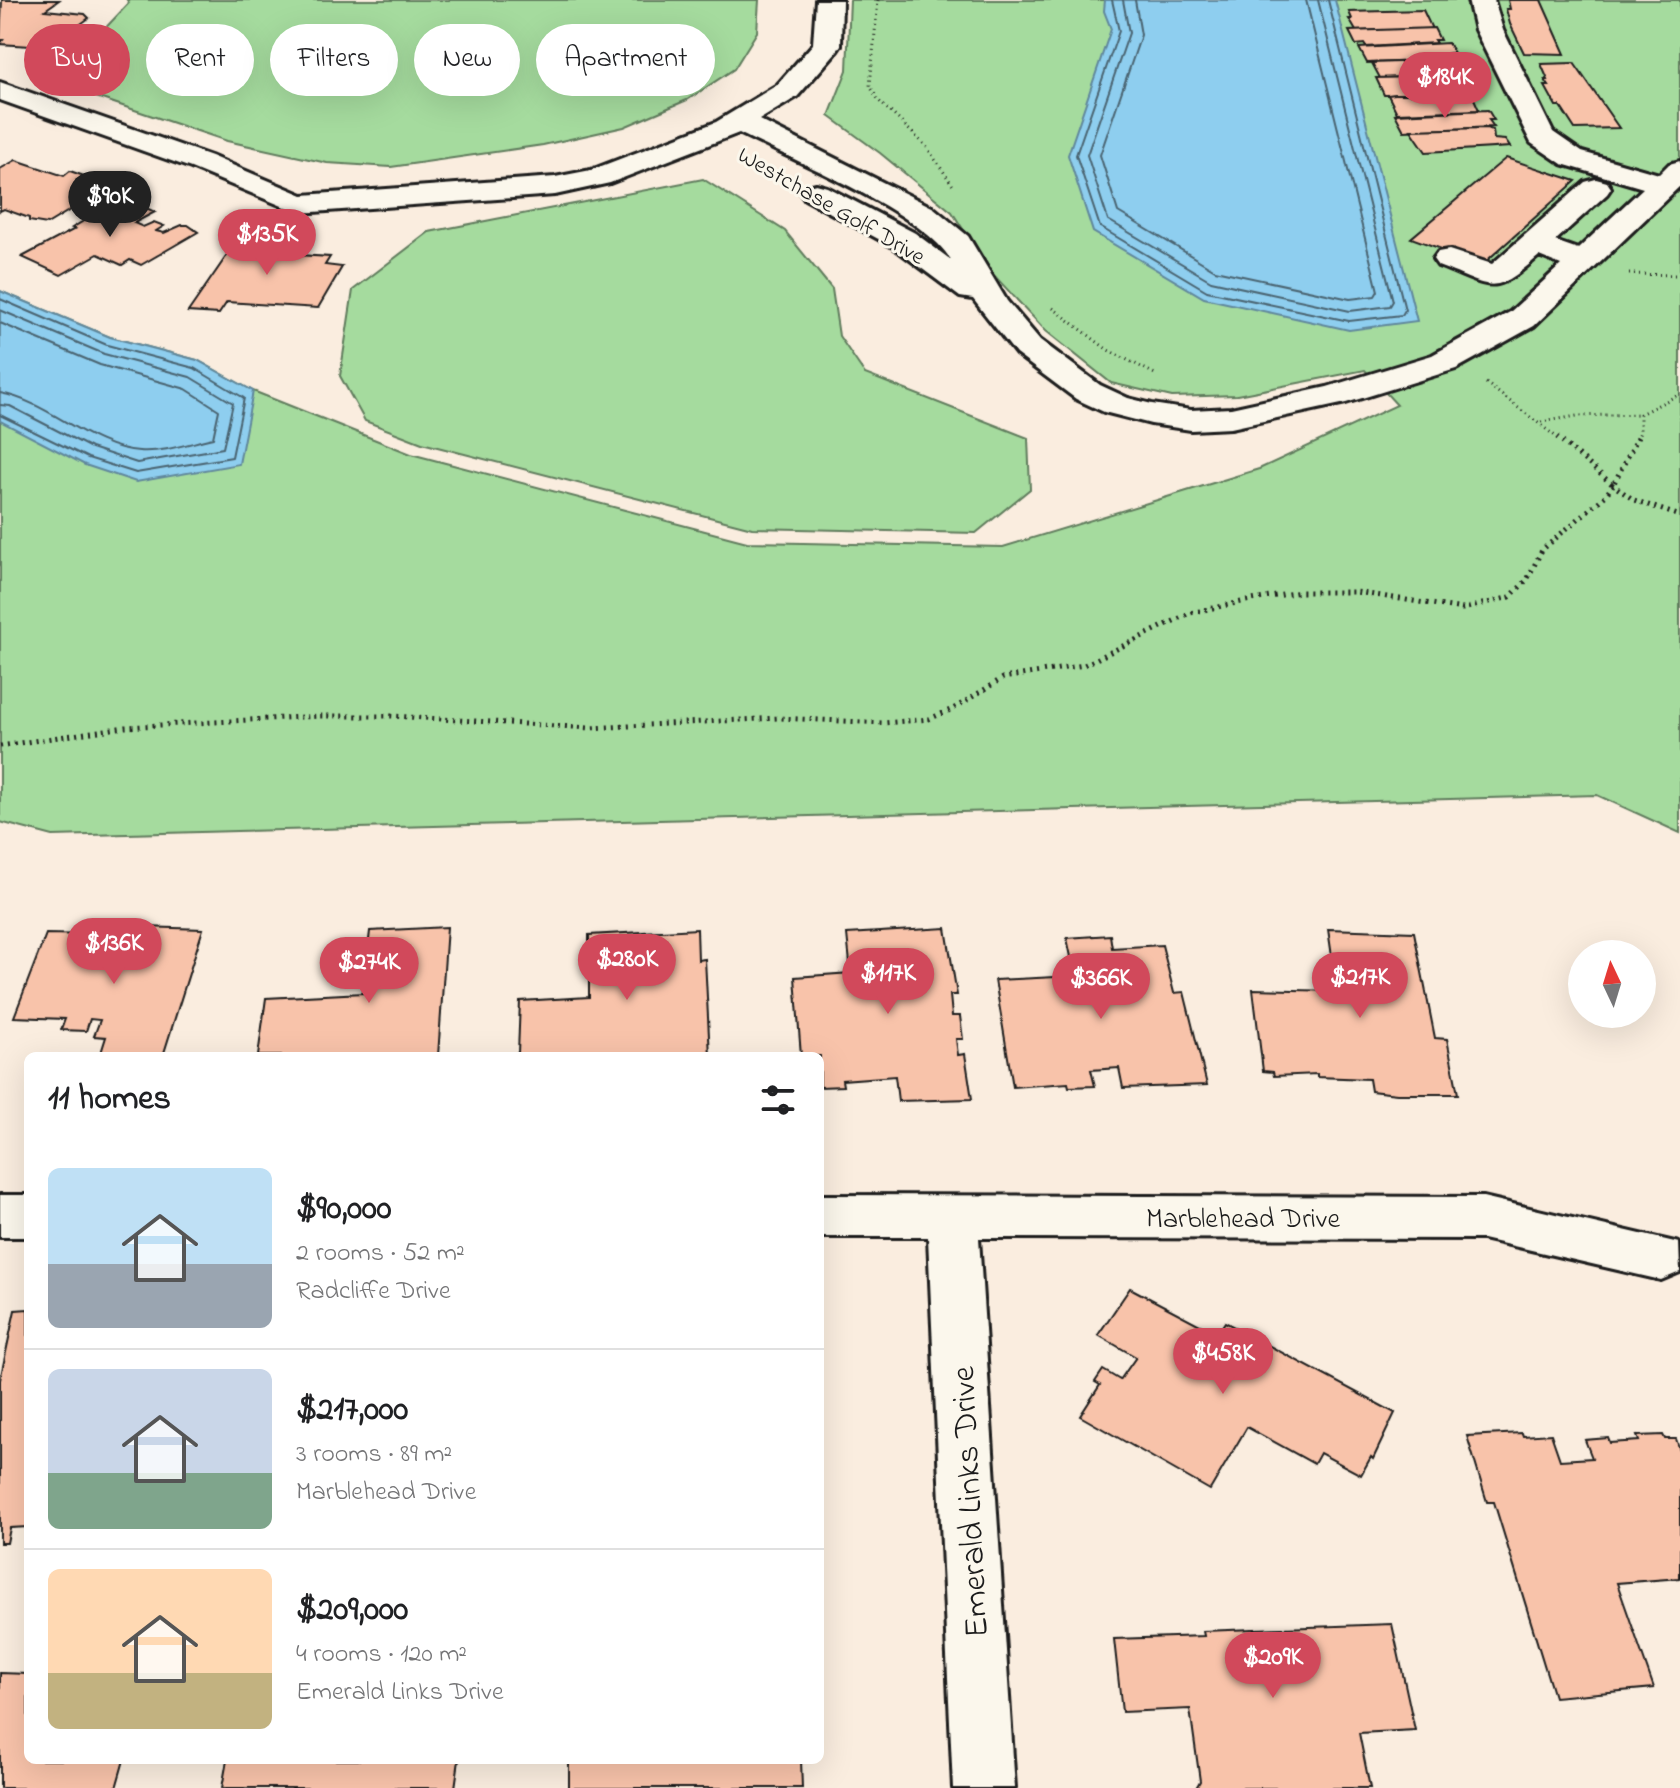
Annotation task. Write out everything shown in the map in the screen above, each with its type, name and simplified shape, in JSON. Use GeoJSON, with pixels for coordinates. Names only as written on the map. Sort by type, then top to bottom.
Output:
{"type":"FeatureCollection","features":[{"type":"Feature","properties":{"kind":"street"},"geometry":{"type":"LineString","coordinates":[[0,90],[201,162],[299,204],[555,186],[599,177],[709,135],[787,91],[827,45],[829,0]]}},
{"type":"Feature","properties":{"kind":"street"},"geometry":{"type":"LineString","coordinates":[[1481,0],[1489,30],[1541,137],[1572,158],[1672,178]]}},
{"type":"Feature","properties":{"kind":"street","name":"Westchase Golf Drive"},"geometry":{"type":"LineString","coordinates":[[738,121],[923,214],[957,243],[993,305],[1028,347],[1088,392],[1139,411],[1191,420],[1231,418],[1334,396],[1444,362],[1522,319],[1672,178]]}},
{"type":"Feature","properties":{"kind":"street","name":"Westchase Golf Drive"},"geometry":{"type":"LineString","coordinates":[[709,135],[904,240],[993,305]]}},
{"type":"Feature","properties":{"kind":"street"},"geometry":{"type":"LineString","coordinates":[[1449,259],[1496,277],[1596,188]]}},
{"type":"Feature","properties":{"kind":"street"},"geometry":{"type":"LineString","coordinates":[[1534,244],[1584,262]]}},
{"type":"Feature","properties":{"kind":"street"},"geometry":{"type":"LineString","coordinates":[[0,1216],[24,1216]]}},
{"type":"Feature","properties":{"kind":"street","name":"Marblehead Drive"},"geometry":{"type":"LineString","coordinates":[[824,1216],[1483,1218],[1661,1258]]}},
{"type":"Feature","properties":{"kind":"street","name":"Emerald Links Drive"},"geometry":{"type":"LineString","coordinates":[[952,1216],[984,1788]]}},
{"type":"Feature","properties":{"kind":"path"},"geometry":{"type":"LineString","coordinates":[[878,0],[880,28],[871,66],[870,87],[881,103],[920,139],[953,186],[963,195]]}},
{"type":"Feature","properties":{"kind":"path"},"geometry":{"type":"LineString","coordinates":[[1042,299],[1079,331],[1108,350],[1132,364],[1165,375]]}},
{"type":"Feature","properties":{"kind":"path"},"geometry":{"type":"LineString","coordinates":[[1444,362],[1488,385],[1511,405],[1540,422],[1634,500],[1680,516]]}},
{"type":"Feature","properties":{"kind":"path"},"geometry":{"type":"LineString","coordinates":[[1540,422],[1577,416],[1640,414],[1680,394]]}},
{"type":"Feature","properties":{"kind":"path"},"geometry":{"type":"LineString","coordinates":[[0,746],[125,727],[306,717],[392,716],[590,728],[779,718],[884,723],[929,719],[953,709],[1003,678],[1084,665],[1190,613],[1246,601],[1300,592],[1356,592],[1463,609],[1510,597],[1527,580],[1542,550],[1605,496],[1613,485],[1640,432],[1640,414]]}},
{"type":"Feature","properties":{"kind":"green space"},"geometry":{"type":"Polygon","coordinates":[[[127,0],[759,0],[757,32],[734,69],[715,82],[715,24],[536,24],[536,96],[693,96],[624,127],[543,145],[391,167],[327,163],[227,141],[93,96],[130,96],[130,24],[109,24],[129,3],[127,0]]]}},
{"type":"Feature","properties":{"kind":"green space"},"geometry":{"type":"Polygon","coordinates":[[[850,0],[1680,0],[1680,833],[1597,795],[53,836],[0,822],[0,291],[110,337],[197,360],[253,391],[411,454],[747,542],[1003,547],[1259,469],[1397,405],[1365,370],[1237,395],[1172,397],[1111,383],[1046,331],[990,271],[952,212],[829,116],[847,70],[850,0]]]}},
{"type":"Feature","properties":{"kind":"green space"},"geometry":{"type":"Polygon","coordinates":[[[703,179],[785,231],[832,289],[839,336],[865,374],[1028,438],[1030,489],[976,533],[752,528],[422,443],[365,421],[340,376],[353,290],[429,232],[703,179]]]}},
{"type":"Feature","properties":{"kind":"water"},"geometry":{"type":"Polygon","coordinates":[[[1105,0],[1335,0],[1417,321],[1349,330],[1204,298],[1093,232],[1068,155],[1111,29],[1104,11],[1105,0]]]}},
{"type":"Feature","properties":{"kind":"water"},"geometry":{"type":"Polygon","coordinates":[[[0,291],[110,337],[197,360],[253,391],[239,464],[136,482],[85,465],[0,421],[0,291]]]}},
{"type":"Feature","properties":{"kind":"building"},"geometry":{"type":"Polygon","coordinates":[[[2,0],[59,0],[45,10],[85,14],[89,18],[81,24],[24,24],[24,46],[0,44],[3,40],[0,40],[2,0]]]}},
{"type":"Feature","properties":{"kind":"building"},"geometry":{"type":"Polygon","coordinates":[[[1508,0],[1541,0],[1565,54],[1524,53],[1510,24],[1506,9],[1510,9],[1508,0]]]}},
{"type":"Feature","properties":{"kind":"building"},"geometry":{"type":"Polygon","coordinates":[[[1423,10],[1432,29],[1356,31],[1349,19],[1352,19],[1349,12],[1423,10]]]}},
{"type":"Feature","properties":{"kind":"building"},"geometry":{"type":"Polygon","coordinates":[[[1434,28],[1440,40],[1434,40],[1436,43],[1366,47],[1364,44],[1356,45],[1349,31],[1434,28]]]}},
{"type":"Feature","properties":{"kind":"building"},"geometry":{"type":"Polygon","coordinates":[[[1448,43],[1454,53],[1449,53],[1453,60],[1367,63],[1359,48],[1448,43]]]}},
{"type":"Feature","properties":{"kind":"building"},"geometry":{"type":"Polygon","coordinates":[[[1452,60],[1462,75],[1380,78],[1372,63],[1452,60]]]}},
{"type":"Feature","properties":{"kind":"building"},"geometry":{"type":"Polygon","coordinates":[[[1574,63],[1619,128],[1575,129],[1560,106],[1556,106],[1545,86],[1549,86],[1545,80],[1548,80],[1541,64],[1574,63]]]}},
{"type":"Feature","properties":{"kind":"building"},"geometry":{"type":"Polygon","coordinates":[[[1457,76],[1472,88],[1465,88],[1468,94],[1384,95],[1376,78],[1457,76]]]}},
{"type":"Feature","properties":{"kind":"building"},"geometry":{"type":"Polygon","coordinates":[[[1472,94],[1479,110],[1397,113],[1388,95],[1472,94]]]}},
{"type":"Feature","properties":{"kind":"building"},"geometry":{"type":"Polygon","coordinates":[[[1488,110],[1494,127],[1404,131],[1395,114],[1488,110]]]}},
{"type":"Feature","properties":{"kind":"building"},"geometry":{"type":"Polygon","coordinates":[[[1411,130],[1493,130],[1494,139],[1505,140],[1510,147],[1426,152],[1411,130]]]}},
{"type":"Feature","properties":{"kind":"building"},"geometry":{"type":"Polygon","coordinates":[[[1506,158],[1576,181],[1483,264],[1411,238],[1506,158]]]}},
{"type":"Feature","properties":{"kind":"building"},"geometry":{"type":"Polygon","coordinates":[[[16,160],[64,176],[70,171],[84,176],[77,180],[88,184],[77,191],[95,195],[47,224],[29,221],[29,218],[4,209],[0,211],[0,169],[16,160]]]}},
{"type":"Feature","properties":{"kind":"building"},"geometry":{"type":"Polygon","coordinates":[[[125,196],[148,205],[144,207],[155,212],[134,223],[143,227],[154,222],[164,226],[156,231],[164,233],[182,225],[188,225],[198,232],[141,265],[130,260],[122,265],[98,254],[61,275],[22,257],[75,229],[72,228],[125,196]]]}},
{"type":"Feature","properties":{"kind":"building"},"geometry":{"type":"Polygon","coordinates":[[[241,235],[292,239],[282,254],[330,257],[325,265],[342,267],[318,308],[227,302],[219,314],[188,312],[241,235]]]}},
{"type":"Feature","properties":{"kind":"building"},"geometry":{"type":"Polygon","coordinates":[[[144,927],[203,929],[164,1052],[101,1052],[106,1037],[94,1036],[100,1020],[90,1019],[86,1031],[61,1030],[65,1019],[14,1017],[46,934],[141,936],[144,927]]]}},
{"type":"Feature","properties":{"kind":"building"},"geometry":{"type":"Polygon","coordinates":[[[447,927],[438,1052],[259,1052],[266,998],[363,993],[370,931],[447,927]]]}},
{"type":"Feature","properties":{"kind":"building"},"geometry":{"type":"Polygon","coordinates":[[[946,928],[957,995],[950,995],[952,1016],[960,1016],[963,1039],[956,1039],[958,1055],[965,1054],[972,1099],[898,1101],[895,1076],[842,1080],[843,1086],[824,1087],[824,1052],[801,1052],[795,977],[851,973],[847,934],[946,928]]]}},
{"type":"Feature","properties":{"kind":"building"},"geometry":{"type":"Polygon","coordinates":[[[697,929],[698,960],[705,959],[710,1052],[518,1052],[520,1001],[589,997],[589,935],[697,929]]]}},
{"type":"Feature","properties":{"kind":"building"},"geometry":{"type":"Polygon","coordinates":[[[1328,929],[1414,932],[1435,1038],[1447,1039],[1458,1094],[1371,1091],[1369,1079],[1317,1077],[1317,1074],[1274,1076],[1273,1072],[1263,1071],[1253,989],[1337,991],[1328,929]]]}},
{"type":"Feature","properties":{"kind":"building"},"geometry":{"type":"Polygon","coordinates":[[[1110,935],[1112,948],[1162,945],[1174,993],[1184,992],[1207,1085],[1123,1088],[1119,1068],[1091,1070],[1095,1086],[1069,1087],[1068,1083],[1013,1087],[995,980],[1075,976],[1067,938],[1110,935]]]}},
{"type":"Feature","properties":{"kind":"building"},"geometry":{"type":"Polygon","coordinates":[[[1130,1288],[1217,1334],[1225,1322],[1395,1413],[1373,1459],[1371,1457],[1361,1475],[1320,1453],[1314,1464],[1247,1427],[1210,1490],[1080,1416],[1100,1385],[1095,1382],[1103,1370],[1120,1380],[1136,1357],[1098,1335],[1130,1288]]]}},
{"type":"Feature","properties":{"kind":"building"},"geometry":{"type":"Polygon","coordinates":[[[24,1309],[24,1527],[10,1528],[7,1543],[0,1543],[0,1380],[15,1310],[24,1309]]]}},
{"type":"Feature","properties":{"kind":"building"},"geometry":{"type":"Polygon","coordinates":[[[1522,1433],[1523,1436],[1551,1434],[1560,1460],[1592,1458],[1585,1440],[1608,1438],[1610,1443],[1639,1441],[1637,1436],[1663,1435],[1665,1439],[1676,1439],[1680,1450],[1680,1578],[1617,1583],[1654,1688],[1554,1697],[1494,1502],[1487,1502],[1467,1436],[1522,1433]]]}},
{"type":"Feature","properties":{"kind":"building"},"geometry":{"type":"Polygon","coordinates":[[[1392,1624],[1415,1730],[1359,1733],[1370,1788],[1196,1788],[1200,1781],[1190,1709],[1122,1712],[1114,1639],[1204,1636],[1203,1631],[1392,1624]]]}},
{"type":"Feature","properties":{"kind":"building"},"geometry":{"type":"Polygon","coordinates":[[[0,1673],[24,1674],[24,1764],[123,1764],[116,1788],[0,1788],[0,1673]]]}},
{"type":"Feature","properties":{"kind":"building"},"geometry":{"type":"Polygon","coordinates":[[[226,1764],[458,1764],[455,1788],[222,1788],[226,1764]]]}},
{"type":"Feature","properties":{"kind":"building"},"geometry":{"type":"Polygon","coordinates":[[[569,1764],[801,1764],[802,1788],[569,1788],[569,1764]]]}}]}
